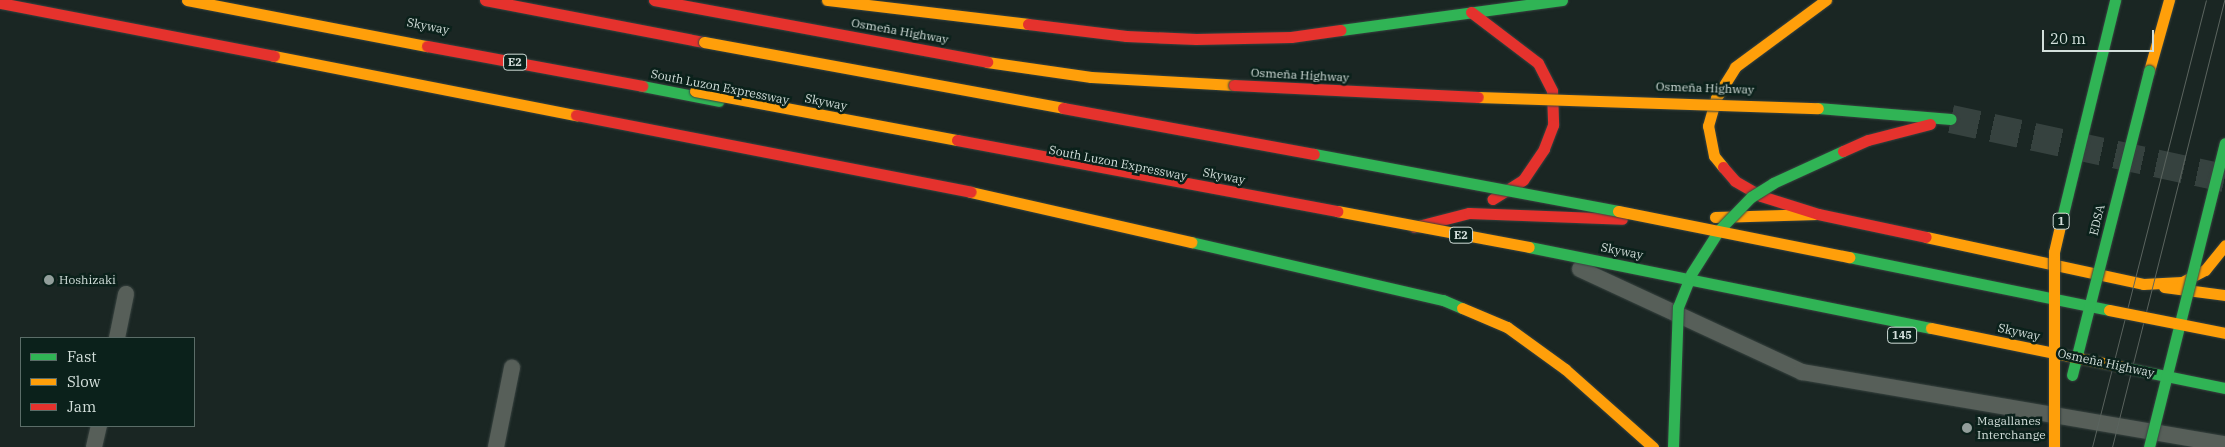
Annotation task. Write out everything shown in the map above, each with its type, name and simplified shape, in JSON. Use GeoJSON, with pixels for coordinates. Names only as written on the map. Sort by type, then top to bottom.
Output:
{"type":"FeatureCollection","features":[{"type":"Feature","properties":{"kind":"main road","name":"South Luzon Expressway"},"geometry":{"type":"LineString","coordinates":[[187,0],[1395,230]]}},
{"type":"Feature","properties":{"kind":"main road","name":"Skyway"},"geometry":{"type":"LineString","coordinates":[[217,0],[1581,257],[2225,388]]}},
{"type":"Feature","properties":{"kind":"main road"},"geometry":{"type":"LineString","coordinates":[[485,0],[1580,203],[2225,333]]}},
{"type":"Feature","properties":{"kind":"main road","name":"Osmeña Highway"},"geometry":{"type":"LineString","coordinates":[[654,0],[1036,69],[1091,77],[1470,97],[1782,105],[1951,119],[1868,140],[1772,183],[1751,196],[1719,230],[1691,274],[1678,307],[1673,447]]}},
{"type":"Feature","properties":{"kind":"main road"},"geometry":{"type":"LineString","coordinates":[[826,0],[1126,36],[1196,38],[1290,37],[1562,0]]}},
{"type":"Feature","properties":{"kind":"main road"},"geometry":{"type":"LineString","coordinates":[[1826,0],[1735,67],[1716,98],[1708,126],[1714,156],[1735,182],[1761,196],[1818,214],[2143,284],[2225,295]]}},
{"type":"Feature","properties":{"kind":"main road","name":"1"},"geometry":{"type":"LineString","coordinates":[[2054,447],[2054,252],[2115,0]]}},
{"type":"Feature","properties":{"kind":"main road","name":"EDSA"},"geometry":{"type":"LineString","coordinates":[[2054,447],[2169,0]]}},
{"type":"Feature","properties":{"kind":"main road"},"geometry":{"type":"LineString","coordinates":[[0,3],[1002,198],[1443,300],[1507,327],[1565,369],[1653,447]]}},
{"type":"Feature","properties":{"kind":"main road"},"geometry":{"type":"LineString","coordinates":[[1470,213],[1523,180],[1544,149],[1553,125],[1552,91],[1538,63],[1471,12]]}},
{"type":"Feature","properties":{"kind":"main road"},"geometry":{"type":"LineString","coordinates":[[2149,447],[2225,143]]}},
{"type":"Feature","properties":{"kind":"main road"},"geometry":{"type":"LineString","coordinates":[[1395,230],[1470,213],[1611,219],[1818,214]]}},
{"type":"Feature","properties":{"kind":"main road"},"geometry":{"type":"LineString","coordinates":[[1395,230],[1831,321]]}},
{"type":"Feature","properties":{"kind":"main road"},"geometry":{"type":"LineString","coordinates":[[2143,284],[2182,282],[2204,270],[2225,245]]}},
{"type":"Feature","properties":{"kind":"main road","name":"Osmeña Highway"},"geometry":{"type":"LineString","coordinates":[[2042,364],[2081,372]]}},
{"type":"Feature","properties":{"kind":"main road","name":"Osmeña Highway"},"geometry":{"type":"LineString","coordinates":[[2148,386],[2177,392]]}},
{"type":"Feature","properties":{"kind":"lane"},"geometry":{"type":"LineString","coordinates":[[1580,269],[1802,372],[2225,444]]}},
{"type":"Feature","properties":{"kind":"lane"},"geometry":{"type":"LineString","coordinates":[[116,337],[126,294]]}},
{"type":"Feature","properties":{"kind":"lane"},"geometry":{"type":"LineString","coordinates":[[496,447],[512,368]]}},
{"type":"Feature","properties":{"kind":"lane"},"geometry":{"type":"LineString","coordinates":[[94,447],[99,427]]}},
{"type":"Feature","properties":{"kind":"tunnel"},"geometry":{"type":"LineString","coordinates":[[1951,119],[2225,178]]}},
{"type":"Feature","properties":{"kind":"tram line"},"geometry":{"type":"LineString","coordinates":[[2092,447],[2206,0]]}},
{"type":"Feature","properties":{"kind":"tram line"},"geometry":{"type":"LineString","coordinates":[[2112,447],[2224,0]]}},
{"type":"Feature","properties":{"kind":"traffic: fast"},"geometry":{"type":"LineString","coordinates":[[1341,30],[1562,0]]}},
{"type":"Feature","properties":{"kind":"traffic: fast"},"geometry":{"type":"LineString","coordinates":[[2062,218],[2115,0]]}},
{"type":"Feature","properties":{"kind":"traffic: fast"},"geometry":{"type":"LineString","coordinates":[[2072,375],[2149,71]]}},
{"type":"Feature","properties":{"kind":"traffic: fast"},"geometry":{"type":"LineString","coordinates":[[642,86],[719,101]]}},
{"type":"Feature","properties":{"kind":"traffic: fast"},"geometry":{"type":"LineString","coordinates":[[1818,108],[1951,119]]}},
{"type":"Feature","properties":{"kind":"traffic: fast"},"geometry":{"type":"LineString","coordinates":[[2149,447],[2225,143]]}},
{"type":"Feature","properties":{"kind":"traffic: fast"},"geometry":{"type":"LineString","coordinates":[[1673,447],[1678,307],[1691,274],[1719,230],[1751,197],[1773,183],[1843,151]]}},
{"type":"Feature","properties":{"kind":"traffic: fast"},"geometry":{"type":"LineString","coordinates":[[1314,154],[1618,211]]}},
{"type":"Feature","properties":{"kind":"traffic: fast"},"geometry":{"type":"LineString","coordinates":[[1191,242],[1443,300],[1462,308]]}},
{"type":"Feature","properties":{"kind":"traffic: fast"},"geometry":{"type":"LineString","coordinates":[[1529,247],[1931,328]]}},
{"type":"Feature","properties":{"kind":"traffic: fast"},"geometry":{"type":"LineString","coordinates":[[1849,257],[2109,310]]}},
{"type":"Feature","properties":{"kind":"traffic: fast"},"geometry":{"type":"LineString","coordinates":[[2122,367],[2225,388]]}},
{"type":"Feature","properties":{"kind":"traffic: slow"},"geometry":{"type":"LineString","coordinates":[[187,0],[427,46]]}},
{"type":"Feature","properties":{"kind":"traffic: slow"},"geometry":{"type":"LineString","coordinates":[[827,0],[1028,24]]}},
{"type":"Feature","properties":{"kind":"traffic: slow"},"geometry":{"type":"LineString","coordinates":[[1723,167],[1714,156],[1708,126],[1716,98],[1735,67],[1826,0]]}},
{"type":"Feature","properties":{"kind":"traffic: slow"},"geometry":{"type":"LineString","coordinates":[[2149,71],[2169,0]]}},
{"type":"Feature","properties":{"kind":"traffic: slow"},"geometry":{"type":"LineString","coordinates":[[704,42],[1063,108]]}},
{"type":"Feature","properties":{"kind":"traffic: slow"},"geometry":{"type":"LineString","coordinates":[[274,56],[576,115]]}},
{"type":"Feature","properties":{"kind":"traffic: slow"},"geometry":{"type":"LineString","coordinates":[[987,62],[1091,77],[1234,85]]}},
{"type":"Feature","properties":{"kind":"traffic: slow"},"geometry":{"type":"LineString","coordinates":[[695,91],[957,140]]}},
{"type":"Feature","properties":{"kind":"traffic: slow"},"geometry":{"type":"LineString","coordinates":[[1478,97],[1818,108]]}},
{"type":"Feature","properties":{"kind":"traffic: slow"},"geometry":{"type":"LineString","coordinates":[[971,192],[1191,242]]}},
{"type":"Feature","properties":{"kind":"traffic: slow"},"geometry":{"type":"LineString","coordinates":[[1337,211],[1529,247]]}},
{"type":"Feature","properties":{"kind":"traffic: slow"},"geometry":{"type":"LineString","coordinates":[[1618,211],[1849,257]]}},
{"type":"Feature","properties":{"kind":"traffic: slow"},"geometry":{"type":"LineString","coordinates":[[1715,217],[1818,214]]}},
{"type":"Feature","properties":{"kind":"traffic: slow"},"geometry":{"type":"LineString","coordinates":[[2054,447],[2054,252],[2062,218]]}},
{"type":"Feature","properties":{"kind":"traffic: slow"},"geometry":{"type":"LineString","coordinates":[[1926,237],[2143,284],[2182,282],[2205,270],[2225,245]]}},
{"type":"Feature","properties":{"kind":"traffic: slow"},"geometry":{"type":"LineString","coordinates":[[2164,287],[2225,295]]}},
{"type":"Feature","properties":{"kind":"traffic: slow"},"geometry":{"type":"LineString","coordinates":[[1462,308],[1507,327],[1565,369],[1653,447]]}},
{"type":"Feature","properties":{"kind":"traffic: slow"},"geometry":{"type":"LineString","coordinates":[[2109,310],[2225,333]]}},
{"type":"Feature","properties":{"kind":"traffic: slow"},"geometry":{"type":"LineString","coordinates":[[1931,328],[2122,367]]}},
{"type":"Feature","properties":{"kind":"traffic: jam"},"geometry":{"type":"LineString","coordinates":[[485,0],[704,42]]}},
{"type":"Feature","properties":{"kind":"traffic: jam"},"geometry":{"type":"LineString","coordinates":[[654,0],[987,62]]}},
{"type":"Feature","properties":{"kind":"traffic: jam"},"geometry":{"type":"LineString","coordinates":[[0,3],[274,56]]}},
{"type":"Feature","properties":{"kind":"traffic: jam"},"geometry":{"type":"LineString","coordinates":[[1471,12],[1538,63],[1552,91],[1553,125],[1544,149],[1523,180],[1492,199]]}},
{"type":"Feature","properties":{"kind":"traffic: jam"},"geometry":{"type":"LineString","coordinates":[[1028,24],[1126,36],[1196,39],[1291,37],[1341,30]]}},
{"type":"Feature","properties":{"kind":"traffic: jam"},"geometry":{"type":"LineString","coordinates":[[427,46],[642,86]]}},
{"type":"Feature","properties":{"kind":"traffic: jam"},"geometry":{"type":"LineString","coordinates":[[1234,85],[1478,97]]}},
{"type":"Feature","properties":{"kind":"traffic: jam"},"geometry":{"type":"LineString","coordinates":[[1063,108],[1314,154]]}},
{"type":"Feature","properties":{"kind":"traffic: jam"},"geometry":{"type":"LineString","coordinates":[[576,115],[971,192]]}},
{"type":"Feature","properties":{"kind":"traffic: jam"},"geometry":{"type":"LineString","coordinates":[[1843,151],[1868,140],[1930,124]]}},
{"type":"Feature","properties":{"kind":"traffic: jam"},"geometry":{"type":"LineString","coordinates":[[957,140],[1337,211]]}},
{"type":"Feature","properties":{"kind":"traffic: jam"},"geometry":{"type":"LineString","coordinates":[[1723,167],[1735,181],[1761,196],[1818,214],[1926,237]]}},
{"type":"Feature","properties":{"kind":"traffic: jam"},"geometry":{"type":"LineString","coordinates":[[1414,227],[1469,213],[1622,219]]}},
{"type":"Feature","properties":{"kind":"place","name":"Hoshizaki"},"geometry":{"type":"Point","coordinates":[49,280]}},
{"type":"Feature","properties":{"kind":"place","name":"Magallanes Interchange"},"geometry":{"type":"Point","coordinates":[1967,428]}}]}
